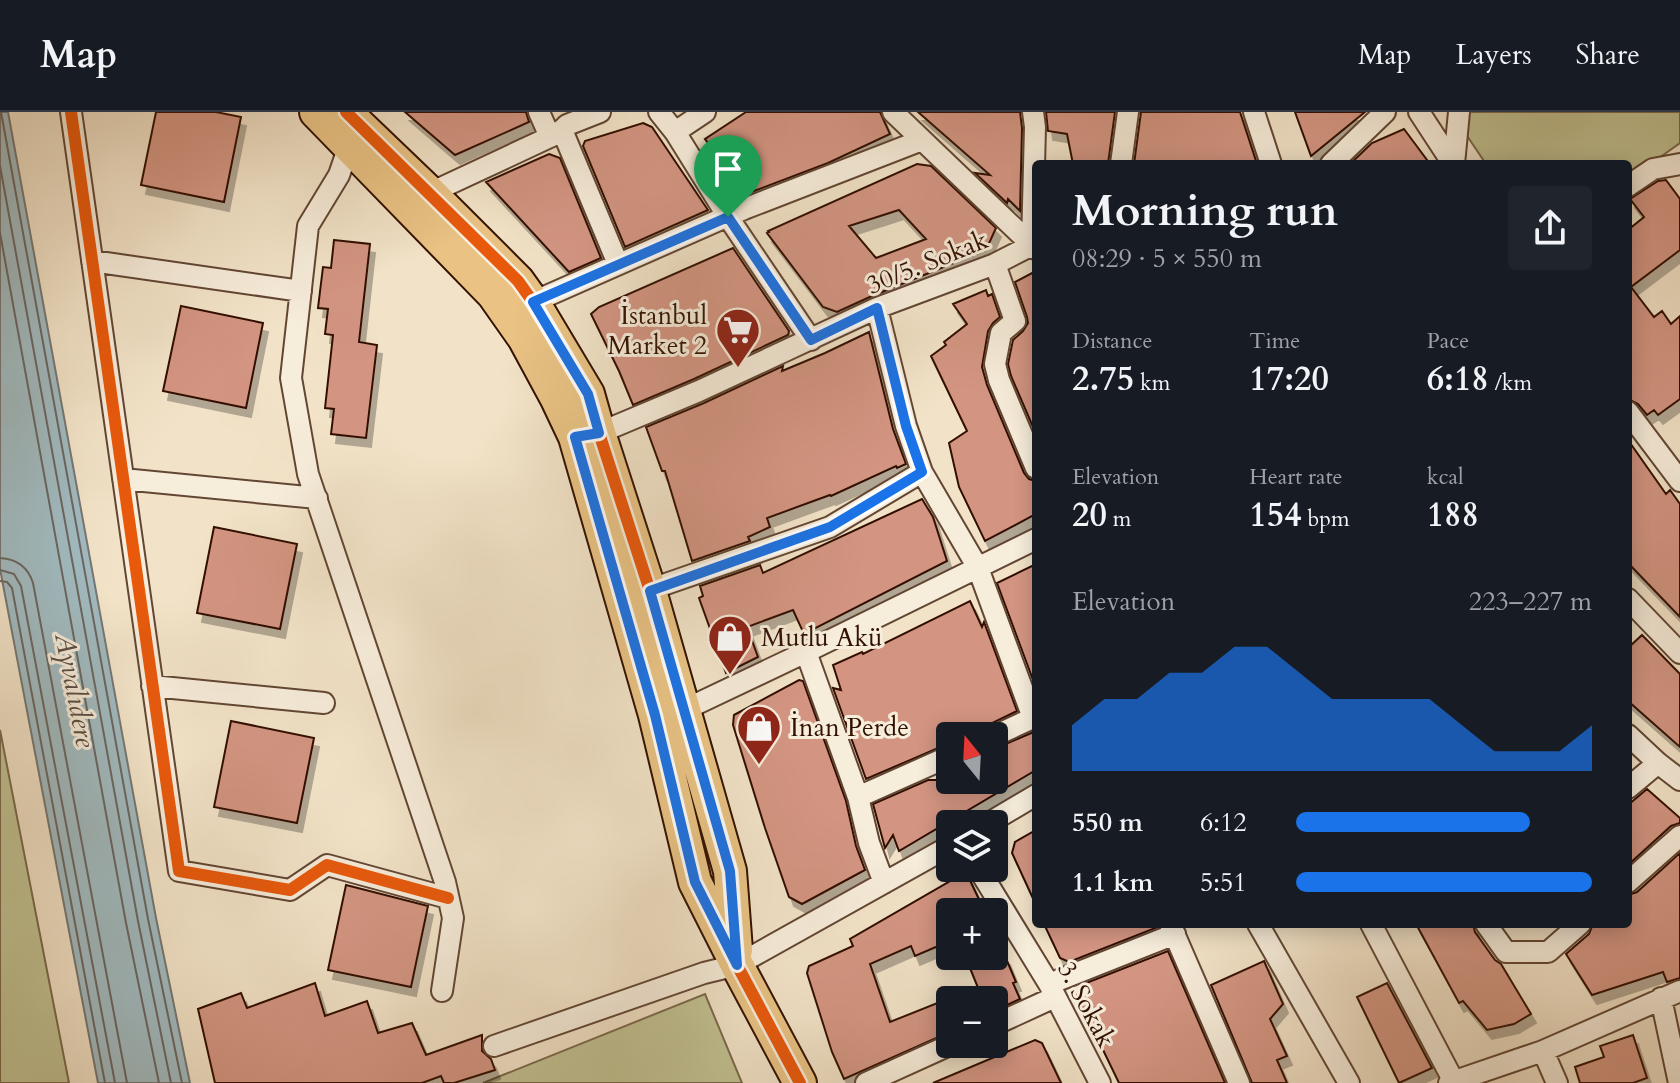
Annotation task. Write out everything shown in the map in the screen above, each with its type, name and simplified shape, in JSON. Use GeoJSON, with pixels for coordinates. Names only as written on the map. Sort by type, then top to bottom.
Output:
{"type":"FeatureCollection","features":[{"type":"Feature","properties":{"kind":"main road"},"geometry":{"type":"LineString","coordinates":[[316,112],[493,294],[524,338],[557,399],[587,435]]}},
{"type":"Feature","properties":{"kind":"main road"},"geometry":{"type":"LineString","coordinates":[[346,112],[518,281],[588,394],[587,435],[635,594],[684,710],[730,871],[737,965]]}},
{"type":"Feature","properties":{"kind":"main road"},"geometry":{"type":"LineString","coordinates":[[635,594],[655,715],[695,882],[800,1083]]}},
{"type":"Feature","properties":{"kind":"street"},"geometry":{"type":"LineString","coordinates":[[71,112],[179,871],[290,890],[327,865],[448,898]]}},
{"type":"Feature","properties":{"kind":"street"},"geometry":{"type":"LineString","coordinates":[[539,112],[556,133],[618,264]]}},
{"type":"Feature","properties":{"kind":"street"},"geometry":{"type":"LineString","coordinates":[[430,193],[567,125],[600,112]]}},
{"type":"Feature","properties":{"kind":"street"},"geometry":{"type":"LineString","coordinates":[[659,112],[811,340]]}},
{"type":"Feature","properties":{"kind":"street"},"geometry":{"type":"LineString","coordinates":[[675,132],[705,112]]}},
{"type":"Feature","properties":{"kind":"street"},"geometry":{"type":"LineString","coordinates":[[893,112],[1032,245]]}},
{"type":"Feature","properties":{"kind":"street"},"geometry":{"type":"LineString","coordinates":[[1033,112],[1035,160]]}},
{"type":"Feature","properties":{"kind":"street"},"geometry":{"type":"LineString","coordinates":[[1122,160],[1128,112]]}},
{"type":"Feature","properties":{"kind":"street"},"geometry":{"type":"LineString","coordinates":[[1254,112],[1270,160]]}},
{"type":"Feature","properties":{"kind":"street"},"geometry":{"type":"LineString","coordinates":[[1335,160],[1385,112]]}},
{"type":"Feature","properties":{"kind":"street"},"geometry":{"type":"LineString","coordinates":[[1419,112],[1450,160]]}},
{"type":"Feature","properties":{"kind":"street"},"geometry":{"type":"LineString","coordinates":[[1453,160],[1459,112]]}},
{"type":"Feature","properties":{"kind":"street"},"geometry":{"type":"LineString","coordinates":[[533,302],[728,217],[922,140]]}},
{"type":"Feature","properties":{"kind":"street"},"geometry":{"type":"LineString","coordinates":[[349,146],[339,175],[308,226],[291,378],[308,474],[440,867],[453,918],[442,991]]}},
{"type":"Feature","properties":{"kind":"street"},"geometry":{"type":"LineString","coordinates":[[1632,183],[1653,169],[1680,164]]}},
{"type":"Feature","properties":{"kind":"street","name":"30/5. Sokak"},"geometry":{"type":"LineString","coordinates":[[587,435],[811,340],[877,308],[1032,248]]}},
{"type":"Feature","properties":{"kind":"street"},"geometry":{"type":"LineString","coordinates":[[92,261],[301,291]]}},
{"type":"Feature","properties":{"kind":"street"},"geometry":{"type":"LineString","coordinates":[[995,264],[1015,321],[1001,333],[995,364],[1032,458]]}},
{"type":"Feature","properties":{"kind":"street"},"geometry":{"type":"LineString","coordinates":[[877,308],[906,426],[922,472],[978,568],[1029,680],[1032,700]]}},
{"type":"Feature","properties":{"kind":"street"},"geometry":{"type":"LineString","coordinates":[[1632,417],[1680,481]]}},
{"type":"Feature","properties":{"kind":"street"},"geometry":{"type":"LineString","coordinates":[[635,594],[830,527],[922,472]]}},
{"type":"Feature","properties":{"kind":"street"},"geometry":{"type":"LineString","coordinates":[[123,479],[317,498]]}},
{"type":"Feature","properties":{"kind":"street"},"geometry":{"type":"LineString","coordinates":[[684,710],[1032,541]]}},
{"type":"Feature","properties":{"kind":"street"},"geometry":{"type":"LineString","coordinates":[[1632,603],[1680,653]]}},
{"type":"Feature","properties":{"kind":"street"},"geometry":{"type":"LineString","coordinates":[[806,652],[858,797],[869,843],[884,883]]}},
{"type":"Feature","properties":{"kind":"street"},"geometry":{"type":"LineString","coordinates":[[152,686],[324,703]]}},
{"type":"Feature","properties":{"kind":"street"},"geometry":{"type":"LineString","coordinates":[[1008,731],[1032,722]]}},
{"type":"Feature","properties":{"kind":"street"},"geometry":{"type":"LineString","coordinates":[[1632,739],[1680,780]]}},
{"type":"Feature","properties":{"kind":"street"},"geometry":{"type":"LineString","coordinates":[[858,797],[936,762]]}},
{"type":"Feature","properties":{"kind":"street"},"geometry":{"type":"LineString","coordinates":[[1632,785],[1658,763]]}},
{"type":"Feature","properties":{"kind":"street"},"geometry":{"type":"LineString","coordinates":[[1008,812],[1032,797]]}},
{"type":"Feature","properties":{"kind":"street"},"geometry":{"type":"LineString","coordinates":[[1632,878],[1680,836]]}},
{"type":"Feature","properties":{"kind":"street"},"geometry":{"type":"LineString","coordinates":[[494,1046],[704,973],[737,965],[936,854]]}},
{"type":"Feature","properties":{"kind":"street","name":"3. Sokak"},"geometry":{"type":"LineString","coordinates":[[986,882],[1052,990],[1100,1083]]}},
{"type":"Feature","properties":{"kind":"street"},"geometry":{"type":"LineString","coordinates":[[1260,928],[1349,1083]]}},
{"type":"Feature","properties":{"kind":"street"},"geometry":{"type":"LineString","coordinates":[[1373,928],[1451,1082],[1543,1051],[1671,995],[1679,1083]]}},
{"type":"Feature","properties":{"kind":"street"},"geometry":{"type":"LineString","coordinates":[[1489,928],[1506,952],[1548,952],[1575,928]]}},
{"type":"Feature","properties":{"kind":"street"},"geometry":{"type":"LineString","coordinates":[[1008,1017],[1052,990],[1172,929],[1239,1083]]}},
{"type":"Feature","properties":{"kind":"street"},"geometry":{"type":"LineString","coordinates":[[866,1083],[936,1051]]}},
{"type":"Feature","properties":{"kind":"street"},"geometry":{"type":"LineString","coordinates":[[1543,1051],[1557,1083]]}},
{"type":"Feature","properties":{"kind":"green space"},"geometry":{"type":"Polygon","coordinates":[[[1451,112],[1680,112],[1680,143],[1632,177],[1632,160],[1483,160],[1451,112]]]}},
{"type":"Feature","properties":{"kind":"green space"},"geometry":{"type":"Polygon","coordinates":[[[0,730],[69,1083],[0,1083],[0,730]]]}},
{"type":"Feature","properties":{"kind":"green space"},"geometry":{"type":"Polygon","coordinates":[[[705,994],[742,1083],[483,1083],[705,994]]]}},
{"type":"Feature","properties":{"kind":"water","name":"Ayvalıdere"},"geometry":{"type":"Polygon","coordinates":[[[0,112],[8,112],[156,918],[190,1083],[98,1083],[0,569],[0,112]]]}},
{"type":"Feature","properties":{"kind":"building"},"geometry":{"type":"Polygon","coordinates":[[[156,112],[216,112],[241,117],[224,202],[141,185],[156,112]]]}},
{"type":"Feature","properties":{"kind":"building"},"geometry":{"type":"Polygon","coordinates":[[[405,112],[526,112],[529,122],[455,155],[405,112]]]}},
{"type":"Feature","properties":{"kind":"building"},"geometry":{"type":"Polygon","coordinates":[[[746,112],[880,112],[890,134],[828,163],[746,194],[705,139],[746,112]]]}},
{"type":"Feature","properties":{"kind":"building"},"geometry":{"type":"Polygon","coordinates":[[[918,112],[1020,112],[1020,211],[975,173],[990,175],[918,112]]]}},
{"type":"Feature","properties":{"kind":"building"},"geometry":{"type":"Polygon","coordinates":[[[1046,112],[1115,112],[1109,160],[1072,160],[1067,134],[1048,131],[1046,112]]]}},
{"type":"Feature","properties":{"kind":"building"},"geometry":{"type":"Polygon","coordinates":[[[1141,112],[1240,112],[1256,160],[1135,160],[1141,112]]]}},
{"type":"Feature","properties":{"kind":"building"},"geometry":{"type":"Polygon","coordinates":[[[1295,112],[1365,112],[1311,156],[1295,112]]]}},
{"type":"Feature","properties":{"kind":"building"},"geometry":{"type":"Polygon","coordinates":[[[643,123],[652,127],[708,210],[625,247],[583,146],[585,141],[643,123]]]}},
{"type":"Feature","properties":{"kind":"building"},"geometry":{"type":"Polygon","coordinates":[[[1404,129],[1427,160],[1354,160],[1372,143],[1404,129]]]}},
{"type":"Feature","properties":{"kind":"building"},"geometry":{"type":"Polygon","coordinates":[[[549,154],[560,158],[601,258],[569,272],[486,182],[549,154]]]}},
{"type":"Feature","properties":{"kind":"building"},"geometry":{"type":"Polygon","coordinates":[[[917,164],[931,166],[996,228],[986,250],[837,312],[823,307],[768,231],[917,164]],[[899,210],[849,226],[876,258],[926,239],[899,210]]]}},
{"type":"Feature","properties":{"kind":"building"},"geometry":{"type":"Polygon","coordinates":[[[1666,180],[1680,199],[1680,250],[1632,286],[1632,227],[1644,217],[1632,198],[1658,181],[1666,180]]]}},
{"type":"Feature","properties":{"kind":"building"},"geometry":{"type":"Polygon","coordinates":[[[334,240],[370,244],[359,342],[377,345],[366,438],[331,434],[334,409],[325,408],[333,335],[325,334],[328,309],[318,308],[323,267],[331,268],[334,240]]]}},
{"type":"Feature","properties":{"kind":"building"},"geometry":{"type":"Polygon","coordinates":[[[733,248],[789,331],[788,335],[633,405],[591,314],[599,307],[733,248]]]}},
{"type":"Feature","properties":{"kind":"building"},"geometry":{"type":"Polygon","coordinates":[[[1032,273],[1032,425],[1008,364],[1013,340],[1028,323],[1015,282],[1032,273]]]}},
{"type":"Feature","properties":{"kind":"building"},"geometry":{"type":"Polygon","coordinates":[[[1632,288],[1654,317],[1662,311],[1671,324],[1680,316],[1680,399],[1658,415],[1654,410],[1647,415],[1632,401],[1632,288]]]}},
{"type":"Feature","properties":{"kind":"building"},"geometry":{"type":"Polygon","coordinates":[[[986,290],[988,296],[992,294],[1000,317],[988,331],[982,367],[1024,473],[1032,480],[1032,516],[985,541],[959,487],[949,443],[967,431],[931,356],[967,324],[953,304],[986,290]]]}},
{"type":"Feature","properties":{"kind":"building"},"geometry":{"type":"Polygon","coordinates":[[[181,306],[263,323],[246,408],[163,391],[181,306]]]}},
{"type":"Feature","properties":{"kind":"building"},"geometry":{"type":"Polygon","coordinates":[[[869,332],[893,429],[906,464],[831,496],[767,518],[770,527],[748,537],[750,541],[692,561],[665,471],[662,471],[646,427],[783,366],[782,371],[869,332]]]}},
{"type":"Feature","properties":{"kind":"building"},"geometry":{"type":"Polygon","coordinates":[[[1632,446],[1666,494],[1670,490],[1680,504],[1680,617],[1632,567],[1632,446]]]}},
{"type":"Feature","properties":{"kind":"building"},"geometry":{"type":"Polygon","coordinates":[[[922,499],[933,517],[947,561],[804,634],[793,610],[747,627],[758,657],[726,673],[699,598],[703,596],[700,586],[760,565],[763,573],[922,499]]]}},
{"type":"Feature","properties":{"kind":"building"},"geometry":{"type":"Polygon","coordinates":[[[214,527],[297,544],[280,629],[197,613],[214,527]]]}},
{"type":"Feature","properties":{"kind":"building"},"geometry":{"type":"Polygon","coordinates":[[[1032,566],[1032,677],[997,583],[1032,566]]]}},
{"type":"Feature","properties":{"kind":"building"},"geometry":{"type":"Polygon","coordinates":[[[970,601],[982,627],[984,622],[1017,711],[994,722],[936,722],[936,749],[866,779],[833,688],[841,690],[833,665],[863,654],[970,601]]]}},
{"type":"Feature","properties":{"kind":"building"},"geometry":{"type":"Polygon","coordinates":[[[1642,635],[1680,674],[1680,747],[1632,705],[1632,644],[1642,635]]]}},
{"type":"Feature","properties":{"kind":"building"},"geometry":{"type":"Polygon","coordinates":[[[799,680],[803,681],[846,801],[865,870],[802,904],[789,897],[733,725],[734,715],[799,680]]]}},
{"type":"Feature","properties":{"kind":"building"},"geometry":{"type":"Polygon","coordinates":[[[231,721],[314,738],[297,823],[214,807],[231,721]]]}},
{"type":"Feature","properties":{"kind":"building"},"geometry":{"type":"Polygon","coordinates":[[[1032,733],[1032,772],[1008,787],[1008,743],[1032,733]]]}},
{"type":"Feature","properties":{"kind":"building"},"geometry":{"type":"Polygon","coordinates":[[[928,780],[936,780],[936,794],[995,794],[968,810],[936,810],[936,829],[899,851],[893,835],[885,848],[873,804],[928,780]]]}},
{"type":"Feature","properties":{"kind":"building"},"geometry":{"type":"Polygon","coordinates":[[[1647,789],[1680,818],[1680,823],[1671,826],[1632,861],[1632,802],[1647,789]]]}},
{"type":"Feature","properties":{"kind":"building"},"geometry":{"type":"Polygon","coordinates":[[[1032,832],[1032,896],[1012,853],[1015,842],[1032,832]]]}},
{"type":"Feature","properties":{"kind":"building"},"geometry":{"type":"Polygon","coordinates":[[[1680,853],[1680,978],[1667,982],[1663,972],[1592,995],[1566,954],[1589,934],[1591,928],[1632,928],[1632,894],[1680,853]]]}},
{"type":"Feature","properties":{"kind":"building"},"geometry":{"type":"Polygon","coordinates":[[[949,882],[971,882],[978,898],[936,898],[936,947],[915,956],[911,946],[870,964],[890,1022],[936,1004],[936,1038],[844,1079],[832,1052],[807,973],[809,966],[853,946],[850,939],[949,882]]]}},
{"type":"Feature","properties":{"kind":"building"},"geometry":{"type":"Polygon","coordinates":[[[346,885],[428,906],[411,987],[328,970],[346,885]]]}},
{"type":"Feature","properties":{"kind":"building"},"geometry":{"type":"Polygon","coordinates":[[[1046,928],[1155,928],[1069,962],[1060,958],[1046,928]]]}},
{"type":"Feature","properties":{"kind":"building"},"geometry":{"type":"Polygon","coordinates":[[[1418,928],[1474,928],[1495,960],[1501,964],[1531,1014],[1514,1024],[1487,1030],[1463,1001],[1459,1003],[1418,928]]]}},
{"type":"Feature","properties":{"kind":"building"},"geometry":{"type":"Polygon","coordinates":[[[1168,951],[1225,1083],[1119,1083],[1077,996],[1081,985],[1168,951]]]}},
{"type":"Feature","properties":{"kind":"building"},"geometry":{"type":"Polygon","coordinates":[[[1264,961],[1283,1004],[1270,1019],[1287,1056],[1277,1060],[1287,1083],[1252,1083],[1211,985],[1264,961]]]}},
{"type":"Feature","properties":{"kind":"building"},"geometry":{"type":"Polygon","coordinates":[[[1008,963],[1020,999],[1008,1005],[1008,986],[977,986],[971,970],[1008,970],[1008,963]]]}},
{"type":"Feature","properties":{"kind":"building"},"geometry":{"type":"Polygon","coordinates":[[[315,983],[325,1016],[367,1001],[378,1033],[412,1023],[426,1055],[482,1035],[482,1051],[491,1059],[495,1070],[454,1083],[444,1083],[441,1076],[422,1083],[215,1083],[198,1009],[241,993],[247,1008],[315,983]]]}},
{"type":"Feature","properties":{"kind":"building"},"geometry":{"type":"Polygon","coordinates":[[[1387,983],[1432,1068],[1399,1083],[1357,997],[1387,983]]]}},
{"type":"Feature","properties":{"kind":"building"},"geometry":{"type":"Polygon","coordinates":[[[1633,1035],[1647,1078],[1633,1083],[1580,1083],[1575,1067],[1604,1057],[1600,1046],[1633,1035]]]}},
{"type":"Feature","properties":{"kind":"building"},"geometry":{"type":"Polygon","coordinates":[[[1035,1040],[1042,1043],[1061,1083],[933,1083],[992,1058],[1008,1058],[1008,1051],[1035,1040]]]}},
{"type":"Feature","properties":{"kind":"cycle path"},"geometry":{"type":"LineString","coordinates":[[71,112],[179,871],[290,890],[327,865],[448,898]]}},
{"type":"Feature","properties":{"kind":"cycle path"},"geometry":{"type":"LineString","coordinates":[[346,112],[518,281],[588,394],[650,591],[730,871],[737,965],[800,1083]]}},
{"type":"Feature","properties":{"kind":"place","name":"İstanbul Market 2"},"geometry":{"type":"Point","coordinates":[738,369]}},
{"type":"Feature","properties":{"kind":"place","name":"Mutlu Akü"},"geometry":{"type":"Point","coordinates":[730,676]}},
{"type":"Feature","properties":{"kind":"place","name":"İnan Perde"},"geometry":{"type":"Point","coordinates":[759,766]}},
{"type":"Feature","properties":{"kind":"route"},"geometry":{"type":"LineString","coordinates":[[728,217],[811,340],[877,308],[906,426],[922,472],[830,527],[650,591],[730,871],[737,965],[695,882],[655,715],[575,437],[599,433],[588,394],[533,302],[728,217]]}}]}
